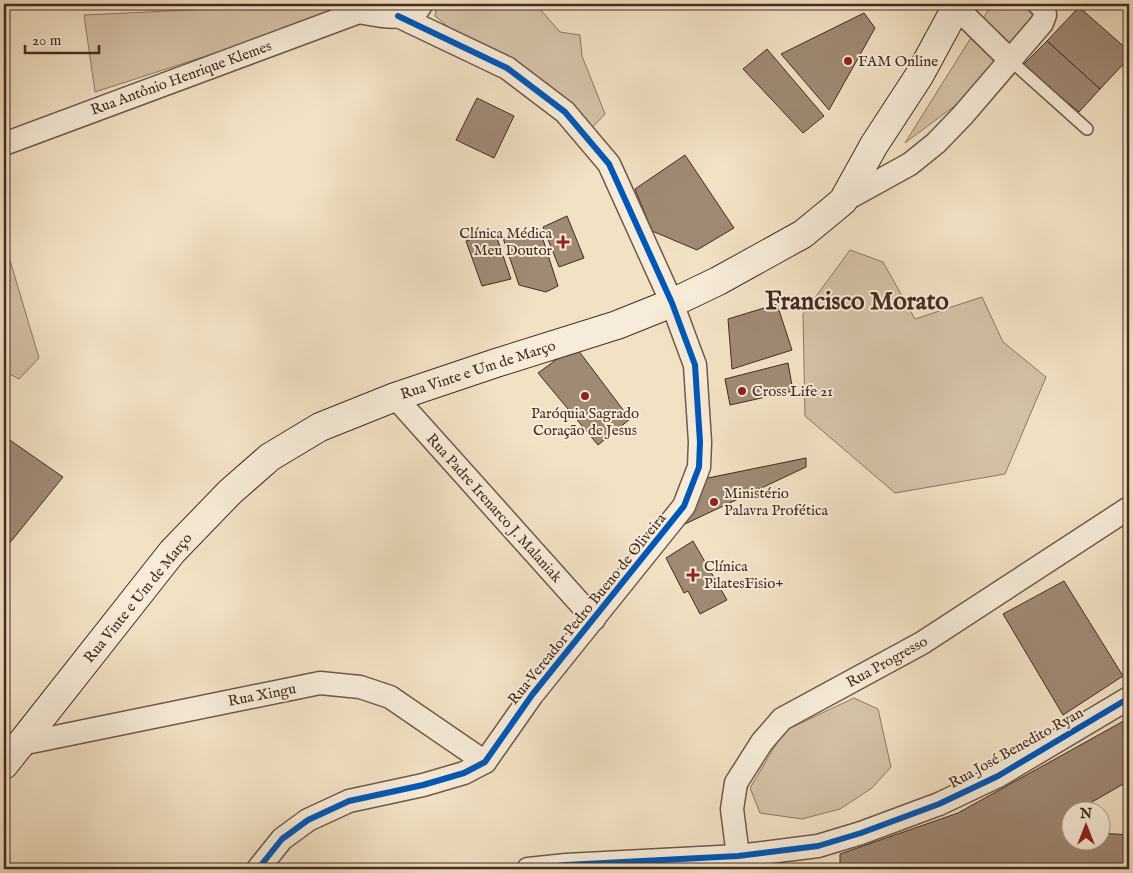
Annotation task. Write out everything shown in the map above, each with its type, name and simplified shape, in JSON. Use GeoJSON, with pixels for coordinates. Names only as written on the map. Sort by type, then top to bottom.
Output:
{"type":"FeatureCollection","features":[{"type":"Feature","properties":{"kind":"main road","name":"Rua Vinte e Um de Março"},"geometry":{"type":"LineString","coordinates":[[4,765],[172,552],[230,492],[270,457],[320,427],[395,397],[617,325],[672,303],[718,281],[803,234],[843,201],[874,145],[919,76],[957,5]]}},
{"type":"Feature","properties":{"kind":"street"},"geometry":{"type":"LineString","coordinates":[[357,8],[387,18],[410,14],[420,8],[421,4]]}},
{"type":"Feature","properties":{"kind":"street"},"geometry":{"type":"LineString","coordinates":[[843,201],[910,164],[936,143],[963,115],[1009,59],[1042,23],[1044,8],[1040,4]]}},
{"type":"Feature","properties":{"kind":"street"},"geometry":{"type":"LineString","coordinates":[[957,5],[1009,59]]}},
{"type":"Feature","properties":{"kind":"street","name":"Rua Antônio Henrique Klemes"},"geometry":{"type":"LineString","coordinates":[[4,144],[357,8]]}},
{"type":"Feature","properties":{"kind":"street","name":"Rua Vereador Pedro Bueno de Oliveira"},"geometry":{"type":"LineString","coordinates":[[258,869],[282,839],[316,816],[349,801],[464,773],[485,762],[532,695],[684,506],[699,467],[700,442],[695,365],[672,303],[609,164],[565,112],[507,68],[398,16]]}},
{"type":"Feature","properties":{"kind":"street","name":"Rua Padre Irenarco J. Malaniak"},"geometry":{"type":"LineString","coordinates":[[395,397],[594,619]]}},
{"type":"Feature","properties":{"kind":"street","name":"Rua Progresso"},"geometry":{"type":"LineString","coordinates":[[742,863],[732,803],[736,783],[762,742],[782,719],[922,644],[1129,508]]}},
{"type":"Feature","properties":{"kind":"street","name":"Rua Xingu"},"geometry":{"type":"LineString","coordinates":[[21,744],[320,683],[360,687],[390,697],[485,762]]}},
{"type":"Feature","properties":{"kind":"street","name":"Rua José Benedito Ryan"},"geometry":{"type":"LineString","coordinates":[[528,869],[566,865],[742,863],[818,846],[939,804],[998,776],[1129,698]]}},
{"type":"Feature","properties":{"kind":"lane"},"geometry":{"type":"LineString","coordinates":[[1009,59],[1087,129]]}},
{"type":"Feature","properties":{"kind":"shaded area"},"geometry":{"type":"Polygon","coordinates":[[[437,4],[541,4],[540,9],[560,32],[580,35],[582,56],[605,114],[589,131],[435,16],[437,4]]]}},
{"type":"Feature","properties":{"kind":"shaded area"},"geometry":{"type":"Polygon","coordinates":[[[992,4],[1021,4],[1037,17],[957,104],[905,143],[992,4]]]}},
{"type":"Feature","properties":{"kind":"shaded area"},"geometry":{"type":"Polygon","coordinates":[[[328,5],[329,14],[324,18],[95,92],[84,15],[328,5]]]}},
{"type":"Feature","properties":{"kind":"shaded area"},"geometry":{"type":"Polygon","coordinates":[[[4,250],[9,257],[39,358],[19,379],[4,371],[4,250]]]}},
{"type":"Feature","properties":{"kind":"shaded area"},"geometry":{"type":"Polygon","coordinates":[[[850,250],[883,262],[915,319],[982,297],[1003,342],[1046,377],[1005,474],[895,493],[805,416],[803,314],[850,250]]]}},
{"type":"Feature","properties":{"kind":"shaded area"},"geometry":{"type":"Polygon","coordinates":[[[854,698],[878,709],[891,767],[872,788],[840,809],[802,819],[760,813],[750,788],[784,731],[854,698]]]}},
{"type":"Feature","properties":{"kind":"building"},"geometry":{"type":"Polygon","coordinates":[[[1079,7],[1129,51],[1129,58],[1100,89],[1047,41],[1079,7]]]}},
{"type":"Feature","properties":{"kind":"building"},"geometry":{"type":"Polygon","coordinates":[[[864,13],[875,28],[829,110],[781,54],[864,13]]]}},
{"type":"Feature","properties":{"kind":"building"},"geometry":{"type":"Polygon","coordinates":[[[1047,41],[1100,89],[1079,112],[1023,65],[1047,41]]]}},
{"type":"Feature","properties":{"kind":"building"},"geometry":{"type":"Polygon","coordinates":[[[767,49],[824,116],[803,133],[743,69],[767,49]]]}},
{"type":"Feature","properties":{"kind":"building"},"geometry":{"type":"Polygon","coordinates":[[[477,98],[514,116],[494,158],[456,140],[477,98]]]}},
{"type":"Feature","properties":{"kind":"building"},"geometry":{"type":"Polygon","coordinates":[[[685,155],[734,228],[697,250],[652,231],[635,189],[685,155]]]}},
{"type":"Feature","properties":{"kind":"building","name":"Clínica Médica Meu Doutor"},"geometry":{"type":"Polygon","coordinates":[[[567,216],[584,258],[559,267],[543,227],[567,216]]]}},
{"type":"Feature","properties":{"kind":"building"},"geometry":{"type":"Polygon","coordinates":[[[540,230],[558,286],[546,292],[519,285],[503,238],[540,230]]]}},
{"type":"Feature","properties":{"kind":"building"},"geometry":{"type":"Polygon","coordinates":[[[495,232],[511,279],[482,286],[466,241],[495,232]]]}},
{"type":"Feature","properties":{"kind":"building"},"geometry":{"type":"Polygon","coordinates":[[[777,304],[792,350],[732,369],[728,319],[777,304]]]}},
{"type":"Feature","properties":{"kind":"building","name":"Paróquia Sagrado Coração de Jesus"},"geometry":{"type":"Polygon","coordinates":[[[575,346],[630,419],[598,445],[538,373],[575,346]]]}},
{"type":"Feature","properties":{"kind":"building"},"geometry":{"type":"Polygon","coordinates":[[[788,363],[793,391],[730,405],[725,379],[788,363]]]}},
{"type":"Feature","properties":{"kind":"building"},"geometry":{"type":"Polygon","coordinates":[[[4,436],[63,477],[4,550],[4,436]]]}},
{"type":"Feature","properties":{"kind":"building","name":"Ministério Palavra Profética"},"geometry":{"type":"Polygon","coordinates":[[[806,458],[806,467],[685,524],[703,479],[806,458]]]}},
{"type":"Feature","properties":{"kind":"building","name":"Clínica PilatesFisio+"},"geometry":{"type":"Polygon","coordinates":[[[693,541],[727,600],[700,614],[688,591],[684,593],[666,558],[693,541]]]}},
{"type":"Feature","properties":{"kind":"building"},"geometry":{"type":"Polygon","coordinates":[[[1064,581],[1123,676],[1063,715],[1003,614],[1064,581]]]}},
{"type":"Feature","properties":{"kind":"building"},"geometry":{"type":"Polygon","coordinates":[[[1129,718],[1129,783],[1125,783],[1095,800],[1060,800],[1060,850],[1110,850],[1110,834],[1129,835],[1129,869],[840,869],[840,854],[958,813],[1129,718]]]}},
{"type":"Feature","properties":{"kind":"cycle path"},"geometry":{"type":"LineString","coordinates":[[258,869],[282,839],[308,820],[349,801],[423,785],[464,773],[485,762],[532,695],[684,506],[699,467],[700,442],[695,365],[672,303],[609,164],[565,112],[507,68],[398,16]]}},
{"type":"Feature","properties":{"kind":"cycle path"},"geometry":{"type":"LineString","coordinates":[[528,869],[566,865],[738,856],[818,846],[861,833],[939,804],[998,776],[1129,698]]}},
{"type":"Feature","properties":{"kind":"place","name":"FAM Online"},"geometry":{"type":"Point","coordinates":[848,61]}},
{"type":"Feature","properties":{"kind":"place","name":"Clínica Médica Meu Doutor"},"geometry":{"type":"Point","coordinates":[563,242]}},
{"type":"Feature","properties":{"kind":"place","name":"Cross Life 21"},"geometry":{"type":"Point","coordinates":[742,391]}},
{"type":"Feature","properties":{"kind":"place","name":"Paróquia Sagrado Coração de Jesus"},"geometry":{"type":"Point","coordinates":[585,396]}},
{"type":"Feature","properties":{"kind":"place","name":"Ministério Palavra Profética"},"geometry":{"type":"Point","coordinates":[714,502]}},
{"type":"Feature","properties":{"kind":"place","name":"Clínica PilatesFisio+"},"geometry":{"type":"Point","coordinates":[693,575]}},
{"type":"Feature","properties":{"kind":"district","name":"Francisco Morato"},"geometry":{"type":"Point","coordinates":[857,302]}}]}
